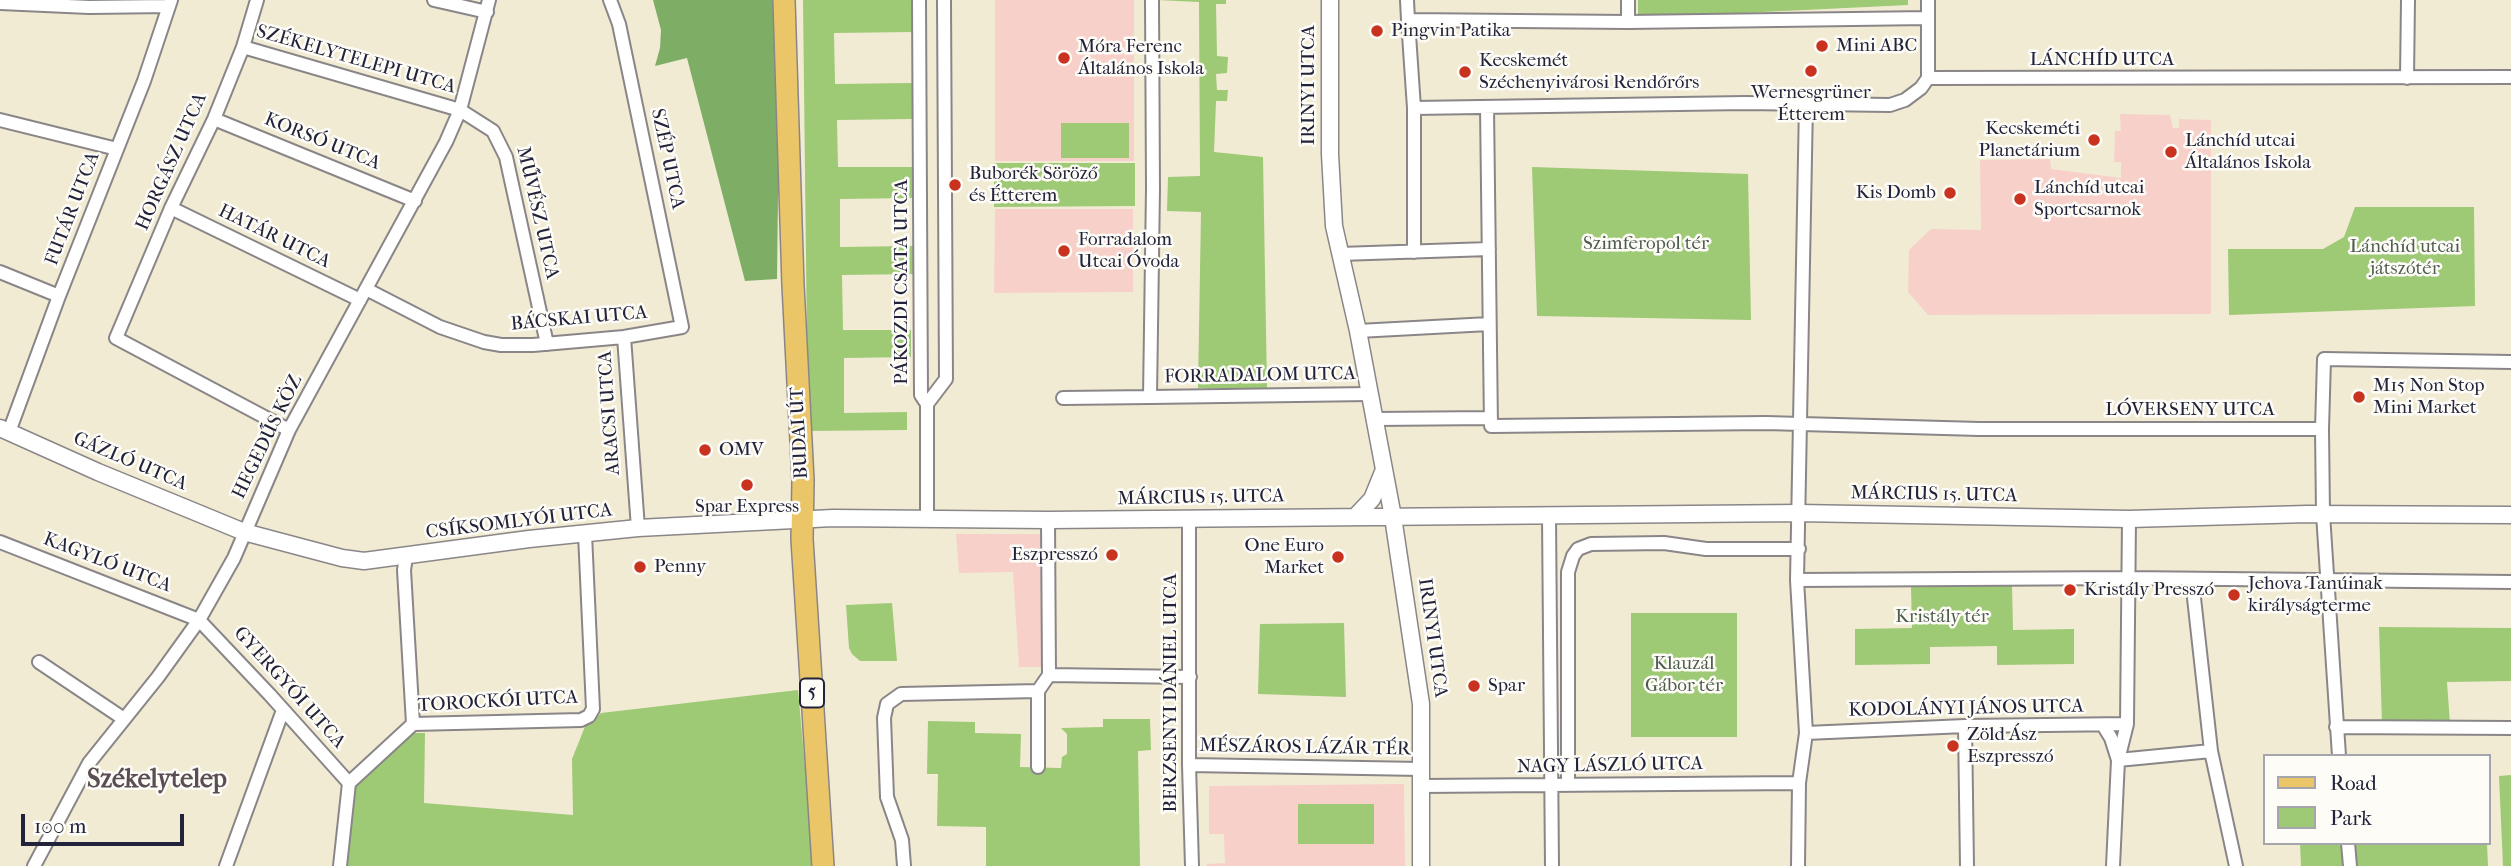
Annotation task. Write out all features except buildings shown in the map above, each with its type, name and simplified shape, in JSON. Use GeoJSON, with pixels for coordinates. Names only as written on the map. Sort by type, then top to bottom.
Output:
{"type":"FeatureCollection","features":[{"type":"Feature","properties":{"kind":"main road","name":"BUDAI ÚT"},"geometry":{"type":"LineString","coordinates":[[784,0],[793,285],[803,480],[802,519],[823,866]]}},
{"type":"Feature","properties":{"kind":"street","name":"HORGÁSZ UTCA"},"geometry":{"type":"LineString","coordinates":[[257,0],[243,47],[214,119],[171,208],[116,338],[289,430]]}},
{"type":"Feature","properties":{"kind":"street"},"geometry":{"type":"LineString","coordinates":[[434,0],[488,6]]}},
{"type":"Feature","properties":{"kind":"street","name":"SZÉP UTCA"},"geometry":{"type":"LineString","coordinates":[[610,0],[619,24],[682,327]]}},
{"type":"Feature","properties":{"kind":"street","name":"PÁKOZDI CSATA UTCA"},"geometry":{"type":"LineString","coordinates":[[919,0],[921,395],[927,404],[946,379],[944,0]]}},
{"type":"Feature","properties":{"kind":"street","name":"FORRADALOM UTCA"},"geometry":{"type":"LineString","coordinates":[[1150,397],[1152,0]]}},
{"type":"Feature","properties":{"kind":"street","name":"IRINYI UTCA"},"geometry":{"type":"LineString","coordinates":[[1330,0],[1330,155],[1334,226],[1393,517],[1421,704],[1421,866]]}},
{"type":"Feature","properties":{"kind":"street"},"geometry":{"type":"LineString","coordinates":[[1407,0],[1414,108],[1414,252]]}},
{"type":"Feature","properties":{"kind":"street"},"geometry":{"type":"LineString","coordinates":[[1628,0],[1628,22]]}},
{"type":"Feature","properties":{"kind":"street"},"geometry":{"type":"LineString","coordinates":[[1414,108],[1890,104],[1905,100],[1921,88],[1928,78],[1928,0]]}},
{"type":"Feature","properties":{"kind":"street"},"geometry":{"type":"LineString","coordinates":[[2407,78],[2408,0]]}},
{"type":"Feature","properties":{"kind":"street"},"geometry":{"type":"LineString","coordinates":[[0,3],[89,7],[170,3]]}},
{"type":"Feature","properties":{"kind":"street","name":"FUTÁR UTCA"},"geometry":{"type":"LineString","coordinates":[[3,431],[144,81],[170,3]]}},
{"type":"Feature","properties":{"kind":"street","name":"HEGEDŰS KÖZ"},"geometry":{"type":"LineString","coordinates":[[34,866],[89,762],[158,677],[199,620],[234,558],[289,430],[446,142],[460,110],[488,6]]}},
{"type":"Feature","properties":{"kind":"street"},"geometry":{"type":"LineString","coordinates":[[1408,20],[1628,22],[1928,18]]}},
{"type":"Feature","properties":{"kind":"street","name":"SZÉKELYTELEPI UTCA"},"geometry":{"type":"LineString","coordinates":[[243,47],[460,110]]}},
{"type":"Feature","properties":{"kind":"street","name":"LÁNCHÍD UTCA"},"geometry":{"type":"LineString","coordinates":[[1928,78],[2511,78]]}},
{"type":"Feature","properties":{"kind":"street"},"geometry":{"type":"LineString","coordinates":[[1798,866],[1799,783],[1806,733],[1797,580],[1806,104]]}},
{"type":"Feature","properties":{"kind":"street"},"geometry":{"type":"LineString","coordinates":[[1487,107],[1491,426],[1800,423]]}},
{"type":"Feature","properties":{"kind":"street","name":"MŰVÉSZ UTCA"},"geometry":{"type":"LineString","coordinates":[[460,110],[493,131],[506,157],[547,344]]}},
{"type":"Feature","properties":{"kind":"street","name":"KORSÓ UTCA"},"geometry":{"type":"LineString","coordinates":[[214,119],[415,201]]}},
{"type":"Feature","properties":{"kind":"street"},"geometry":{"type":"LineString","coordinates":[[0,120],[117,149]]}},
{"type":"Feature","properties":{"kind":"street","name":"HATÁR UTCA"},"geometry":{"type":"LineString","coordinates":[[171,208],[363,295]]}},
{"type":"Feature","properties":{"kind":"street"},"geometry":{"type":"LineString","coordinates":[[1340,254],[1489,249]]}},
{"type":"Feature","properties":{"kind":"street"},"geometry":{"type":"LineString","coordinates":[[0,272],[59,296]]}},
{"type":"Feature","properties":{"kind":"street","name":"BÁCSKAI UTCA"},"geometry":{"type":"LineString","coordinates":[[363,295],[464,336],[502,345],[624,337],[682,327]]}},
{"type":"Feature","properties":{"kind":"street"},"geometry":{"type":"LineString","coordinates":[[1357,331],[1489,324]]}},
{"type":"Feature","properties":{"kind":"street","name":"ARACSI UTCA"},"geometry":{"type":"LineString","coordinates":[[624,337],[638,528]]}},
{"type":"Feature","properties":{"kind":"street"},"geometry":{"type":"LineString","coordinates":[[2339,754],[2323,514],[2324,359],[2511,362]]}},
{"type":"Feature","properties":{"kind":"street","name":"FORRADALOM UTCA"},"geometry":{"type":"LineString","coordinates":[[1063,398],[1370,394]]}},
{"type":"Feature","properties":{"kind":"street"},"geometry":{"type":"LineString","coordinates":[[927,404],[927,519]]}},
{"type":"Feature","properties":{"kind":"street"},"geometry":{"type":"LineString","coordinates":[[1374,419],[1491,418]]}},
{"type":"Feature","properties":{"kind":"street","name":"LÓVERSENY UTCA"},"geometry":{"type":"LineString","coordinates":[[1800,423],[1979,429],[2322,429]]}},
{"type":"Feature","properties":{"kind":"street","name":"GÁZLÓ UTCA"},"geometry":{"type":"LineString","coordinates":[[3,431],[244,532]]}},
{"type":"Feature","properties":{"kind":"street"},"geometry":{"type":"LineString","coordinates":[[1355,517],[1372,499],[1384,469]]}},
{"type":"Feature","properties":{"kind":"street","name":"MÁRCIUS 15. UTCA"},"geometry":{"type":"LineString","coordinates":[[802,519],[1549,517],[1799,513],[2129,519],[2323,514],[2511,515]]}},
{"type":"Feature","properties":{"kind":"street"},"geometry":{"type":"LineString","coordinates":[[1549,517],[1552,866]]}},
{"type":"Feature","properties":{"kind":"street","name":"CSÍKSOMLYÓI UTCA"},"geometry":{"type":"LineString","coordinates":[[244,532],[363,561],[638,528],[802,519]]}},
{"type":"Feature","properties":{"kind":"street","name":"BERZSENYI DÁNIEL UTCA"},"geometry":{"type":"LineString","coordinates":[[1189,519],[1189,765],[1192,866]]}},
{"type":"Feature","properties":{"kind":"street"},"geometry":{"type":"LineString","coordinates":[[2113,866],[2118,760],[2127,724],[2129,519]]}},
{"type":"Feature","properties":{"kind":"street"},"geometry":{"type":"LineString","coordinates":[[1038,766],[1038,691],[1049,675],[1048,520]]}},
{"type":"Feature","properties":{"kind":"street","name":"TOROCKÓI UTCA"},"geometry":{"type":"LineString","coordinates":[[349,783],[413,724],[582,720],[589,716],[593,709],[585,534]]}},
{"type":"Feature","properties":{"kind":"street","name":"KAGYLÓ UTCA"},"geometry":{"type":"LineString","coordinates":[[0,542],[199,620]]}},
{"type":"Feature","properties":{"kind":"street"},"geometry":{"type":"LineString","coordinates":[[1568,785],[1568,572],[1573,555],[1578,549],[1591,544],[1664,543],[1706,549],[1799,549]]}},
{"type":"Feature","properties":{"kind":"street"},"geometry":{"type":"LineString","coordinates":[[406,557],[404,570],[413,724]]}},
{"type":"Feature","properties":{"kind":"street"},"geometry":{"type":"LineString","coordinates":[[1797,580],[2511,582]]}},
{"type":"Feature","properties":{"kind":"street"},"geometry":{"type":"LineString","coordinates":[[2192,580],[2211,751],[2236,866]]}},
{"type":"Feature","properties":{"kind":"street","name":"GYERGYÓI UTCA"},"geometry":{"type":"LineString","coordinates":[[199,620],[349,783]]}},
{"type":"Feature","properties":{"kind":"street"},"geometry":{"type":"LineString","coordinates":[[39,662],[124,719]]}},
{"type":"Feature","properties":{"kind":"street"},"geometry":{"type":"LineString","coordinates":[[1049,675],[1190,677]]}},
{"type":"Feature","properties":{"kind":"street"},"geometry":{"type":"LineString","coordinates":[[904,866],[902,840],[887,797],[884,718],[887,704],[901,694],[1038,691]]}},
{"type":"Feature","properties":{"kind":"street"},"geometry":{"type":"LineString","coordinates":[[226,866],[283,710]]}},
{"type":"Feature","properties":{"kind":"street"},"geometry":{"type":"LineString","coordinates":[[2103,724],[2118,760]]}},
{"type":"Feature","properties":{"kind":"street","name":"KODOLÁNYI JÁNOS UTCA"},"geometry":{"type":"LineString","coordinates":[[1806,733],[1965,726],[2127,724]]}},
{"type":"Feature","properties":{"kind":"street"},"geometry":{"type":"LineString","coordinates":[[1965,726],[1967,866]]}},
{"type":"Feature","properties":{"kind":"street"},"geometry":{"type":"LineString","coordinates":[[2336,727],[2511,728]]}},
{"type":"Feature","properties":{"kind":"street"},"geometry":{"type":"LineString","coordinates":[[2118,760],[2211,751]]}},
{"type":"Feature","properties":{"kind":"street","name":"MÉSZÁROS LÁZÁR TÉR"},"geometry":{"type":"LineString","coordinates":[[1189,765],[1421,769]]}},
{"type":"Feature","properties":{"kind":"street"},"geometry":{"type":"LineString","coordinates":[[340,866],[349,783]]}},
{"type":"Feature","properties":{"kind":"street","name":"NAGY LÁSZLÓ UTCA"},"geometry":{"type":"LineString","coordinates":[[1421,786],[1799,783]]}},
{"type":"Feature","properties":{"kind":"street"},"geometry":{"type":"LineString","coordinates":[[2348,845],[2350,866]]}},
{"type":"Feature","properties":{"kind":"shaded area","name":"Móra Ferenc Általános Iskola"},"geometry":{"type":"Polygon","coordinates":[[[995,0],[1134,0],[1134,161],[995,161],[995,0]]]}},
{"type":"Feature","properties":{"kind":"shaded area","name":"Lánchíd utcai Általános Iskola"},"geometry":{"type":"Polygon","coordinates":[[[2120,114],[2170,115],[2173,128],[2179,128],[2179,119],[2211,120],[2211,314],[1928,315],[1908,292],[1909,250],[1931,229],[1981,230],[1980,160],[2050,159],[2051,169],[2121,178],[2121,162],[2114,162],[2115,131],[2121,131],[2120,114]]]}},
{"type":"Feature","properties":{"kind":"shaded area","name":"Forradalom Utcai Óvoda"},"geometry":{"type":"Polygon","coordinates":[[[995,209],[1133,209],[1133,292],[994,293],[995,209]]]}},
{"type":"Feature","properties":{"kind":"shaded area"},"geometry":{"type":"Polygon","coordinates":[[[956,534],[1042,534],[1046,667],[1019,667],[1013,572],[959,573],[956,534]]]}},
{"type":"Feature","properties":{"kind":"shaded area"},"geometry":{"type":"Polygon","coordinates":[[[1404,784],[1405,866],[1207,866],[1225,863],[1224,834],[1209,834],[1209,786],[1404,784]]]}},
{"type":"Feature","properties":{"kind":"green space"},"geometry":{"type":"Polygon","coordinates":[[[653,0],[774,0],[779,114],[777,279],[745,281],[687,58],[655,66],[661,30],[653,0]]]}},
{"type":"Feature","properties":{"kind":"green space"},"geometry":{"type":"Polygon","coordinates":[[[803,0],[913,0],[913,32],[834,33],[835,84],[912,83],[912,119],[837,120],[838,167],[913,167],[913,198],[840,199],[840,247],[913,246],[914,274],[842,275],[843,330],[911,330],[911,357],[844,358],[844,413],[907,412],[907,430],[808,431],[803,0]]]}},
{"type":"Feature","properties":{"kind":"green space"},"geometry":{"type":"Polygon","coordinates":[[[1157,0],[1226,0],[1226,4],[1216,4],[1217,56],[1228,57],[1227,73],[1216,74],[1217,90],[1228,90],[1227,101],[1216,101],[1214,152],[1263,157],[1267,388],[1198,388],[1201,212],[1167,211],[1168,177],[1200,176],[1199,2],[1157,0]]]}},
{"type":"Feature","properties":{"kind":"green space"},"geometry":{"type":"Polygon","coordinates":[[[1638,0],[1908,0],[1908,5],[1638,18],[1638,0]]]}},
{"type":"Feature","properties":{"kind":"green space"},"geometry":{"type":"Polygon","coordinates":[[[1061,123],[1129,123],[1129,158],[1061,158],[1061,123]]]}},
{"type":"Feature","properties":{"kind":"green space"},"geometry":{"type":"Polygon","coordinates":[[[994,163],[1135,163],[1135,206],[994,207],[994,163]]]}},
{"type":"Feature","properties":{"kind":"green space","name":"Szimferopol tér"},"geometry":{"type":"Polygon","coordinates":[[[1532,167],[1748,174],[1751,320],[1537,316],[1532,167]]]}},
{"type":"Feature","properties":{"kind":"green space","name":"Lánchíd utcai játszótér"},"geometry":{"type":"Polygon","coordinates":[[[2355,207],[2474,207],[2475,306],[2229,315],[2228,249],[2323,249],[2344,237],[2355,207]]]}},
{"type":"Feature","properties":{"kind":"green space","name":"Kristály tér"},"geometry":{"type":"Polygon","coordinates":[[[2012,585],[2013,630],[2074,629],[2074,664],[1997,665],[1997,646],[1930,647],[1930,664],[1855,665],[1855,629],[1912,628],[1911,587],[2012,585]]]}},
{"type":"Feature","properties":{"kind":"green space"},"geometry":{"type":"Polygon","coordinates":[[[892,603],[897,661],[860,661],[849,648],[846,605],[892,603]]]}},
{"type":"Feature","properties":{"kind":"green space","name":"Klauzál Gábor tér"},"geometry":{"type":"Polygon","coordinates":[[[1631,613],[1737,613],[1737,737],[1631,737],[1631,613]]]}},
{"type":"Feature","properties":{"kind":"green space"},"geometry":{"type":"Polygon","coordinates":[[[1344,623],[1346,697],[1258,694],[1260,624],[1344,623]]]}},
{"type":"Feature","properties":{"kind":"green space"},"geometry":{"type":"Polygon","coordinates":[[[2379,627],[2511,628],[2511,681],[2447,682],[2450,724],[2382,724],[2379,627]]]}},
{"type":"Feature","properties":{"kind":"green space"},"geometry":{"type":"Polygon","coordinates":[[[798,690],[814,866],[346,866],[354,785],[412,733],[425,733],[424,803],[573,815],[572,759],[586,724],[593,722],[601,713],[798,690]]]}},
{"type":"Feature","properties":{"kind":"green space"},"geometry":{"type":"Polygon","coordinates":[[[1103,719],[1150,719],[1151,750],[1138,751],[1140,866],[986,866],[986,827],[937,826],[938,774],[927,774],[928,721],[975,722],[975,733],[1021,734],[1020,767],[1061,768],[1062,757],[1067,754],[1067,734],[1061,728],[1103,727],[1103,719]]]}},
{"type":"Feature","properties":{"kind":"green space"},"geometry":{"type":"Polygon","coordinates":[[[2511,775],[2511,866],[2503,866],[2499,776],[2511,775]]]}},
{"type":"Feature","properties":{"kind":"green space"},"geometry":{"type":"Polygon","coordinates":[[[1298,804],[1374,804],[1374,844],[1298,844],[1298,804]]]}},
{"type":"Feature","properties":{"kind":"green space"},"geometry":{"type":"Polygon","coordinates":[[[2300,845],[2487,845],[2488,866],[2301,866],[2300,845]]]}},
{"type":"Feature","properties":{"kind":"place","name":"Pingvin Patika"},"geometry":{"type":"Point","coordinates":[1377,31]}},
{"type":"Feature","properties":{"kind":"place","name":"Mini ABC"},"geometry":{"type":"Point","coordinates":[1822,46]}},
{"type":"Feature","properties":{"kind":"place","name":"Móra Ferenc Általános Iskola"},"geometry":{"type":"Point","coordinates":[1064,58]}},
{"type":"Feature","properties":{"kind":"place","name":"Wernesgrüner Étterem"},"geometry":{"type":"Point","coordinates":[1811,71]}},
{"type":"Feature","properties":{"kind":"place","name":"Kecskemét Széchenyivárosi Rendőrőrs"},"geometry":{"type":"Point","coordinates":[1465,72]}},
{"type":"Feature","properties":{"kind":"place","name":"Kecskeméti Planetárium"},"geometry":{"type":"Point","coordinates":[2094,140]}},
{"type":"Feature","properties":{"kind":"place","name":"Lánchíd utcai Általános Iskola"},"geometry":{"type":"Point","coordinates":[2171,152]}},
{"type":"Feature","properties":{"kind":"place","name":"Buborék Söröző és Étterem"},"geometry":{"type":"Point","coordinates":[955,185]}},
{"type":"Feature","properties":{"kind":"place","name":"Kis Domb"},"geometry":{"type":"Point","coordinates":[1950,193]}},
{"type":"Feature","properties":{"kind":"place","name":"Lánchíd utcai Sportcsarnok"},"geometry":{"type":"Point","coordinates":[2020,199]}},
{"type":"Feature","properties":{"kind":"place","name":"Forradalom Utcai Óvoda"},"geometry":{"type":"Point","coordinates":[1064,251]}},
{"type":"Feature","properties":{"kind":"place","name":"M15 Non Stop Mini Market"},"geometry":{"type":"Point","coordinates":[2359,397]}},
{"type":"Feature","properties":{"kind":"place","name":"OMV"},"geometry":{"type":"Point","coordinates":[705,450]}},
{"type":"Feature","properties":{"kind":"place","name":"Spar Express"},"geometry":{"type":"Point","coordinates":[747,485]}},
{"type":"Feature","properties":{"kind":"place","name":"Eszpresszó"},"geometry":{"type":"Point","coordinates":[1112,555]}},
{"type":"Feature","properties":{"kind":"place","name":"One Euro Market"},"geometry":{"type":"Point","coordinates":[1338,557]}},
{"type":"Feature","properties":{"kind":"place","name":"Penny"},"geometry":{"type":"Point","coordinates":[640,567]}},
{"type":"Feature","properties":{"kind":"place","name":"Kristály Presszó"},"geometry":{"type":"Point","coordinates":[2070,590]}},
{"type":"Feature","properties":{"kind":"place","name":"Jehova Tanúinak királyságterme"},"geometry":{"type":"Point","coordinates":[2234,595]}},
{"type":"Feature","properties":{"kind":"place","name":"Spar"},"geometry":{"type":"Point","coordinates":[1474,686]}},
{"type":"Feature","properties":{"kind":"place","name":"Zöld Ász Eszpresszó"},"geometry":{"type":"Point","coordinates":[1953,746]}},
{"type":"Feature","properties":{"kind":"district","name":"Székelytelep"},"geometry":{"type":"Point","coordinates":[157,781]}}]}
